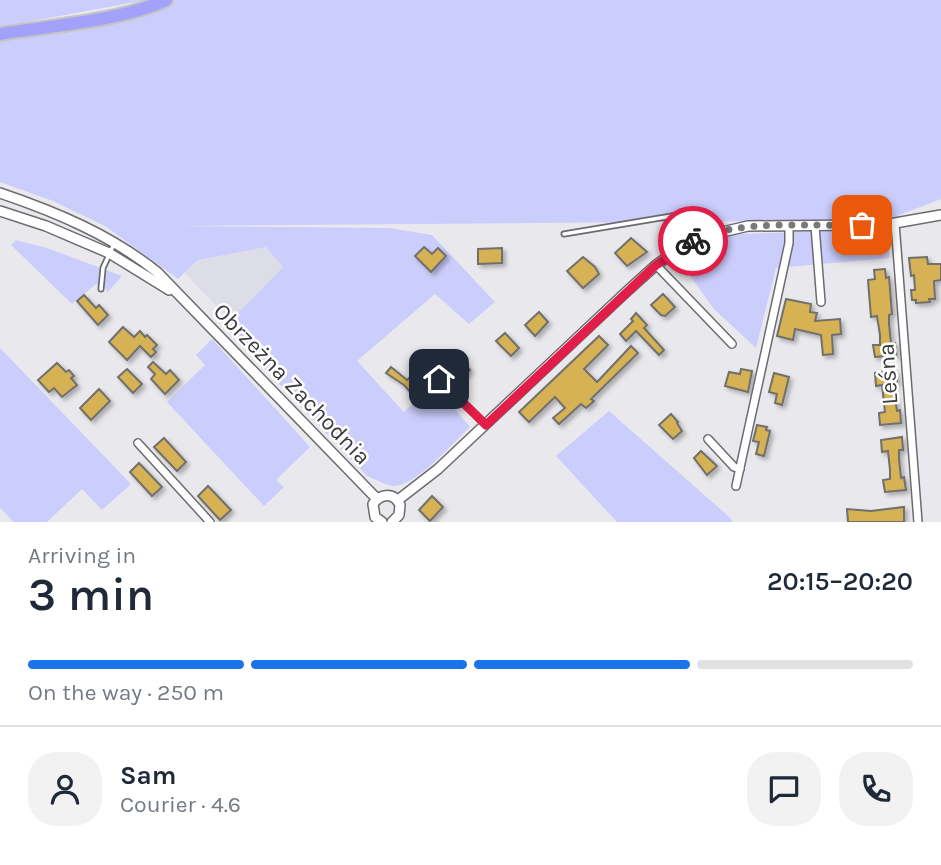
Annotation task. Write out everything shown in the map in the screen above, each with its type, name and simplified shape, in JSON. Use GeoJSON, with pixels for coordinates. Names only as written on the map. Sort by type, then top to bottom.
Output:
{"type":"FeatureCollection","features":[{"type":"Feature","properties":{"kind":"highway"},"geometry":{"type":"LineString","coordinates":[[0,34],[120,14],[166,0]]}},
{"type":"Feature","properties":{"kind":"street","name":"Obrzeżna Zachodnia"},"geometry":{"type":"LineString","coordinates":[[0,193],[47,209],[116,242],[157,272],[377,499]]}},
{"type":"Feature","properties":{"kind":"street","name":"Obrzeżna Zachodnia"},"geometry":{"type":"LineString","coordinates":[[0,211],[46,226],[109,253],[180,296]]}},
{"type":"Feature","properties":{"kind":"street"},"geometry":{"type":"LineString","coordinates":[[398,500],[438,469],[656,265],[701,237],[748,226],[895,223],[941,215]]}},
{"type":"Feature","properties":{"kind":"street","name":"Leśna"},"geometry":{"type":"LineString","coordinates":[[895,223],[918,522]]}},
{"type":"Feature","properties":{"kind":"street"},"geometry":{"type":"LineString","coordinates":[[736,486],[789,243],[789,226]]}},
{"type":"Feature","properties":{"kind":"street"},"geometry":{"type":"LineString","coordinates":[[815,226],[821,302]]}},
{"type":"Feature","properties":{"kind":"street"},"geometry":{"type":"LineString","coordinates":[[656,265],[732,344]]}},
{"type":"Feature","properties":{"kind":"street"},"geometry":{"type":"LineString","coordinates":[[708,439],[734,467],[740,469]]}},
{"type":"Feature","properties":{"kind":"street"},"geometry":{"type":"LineString","coordinates":[[138,443],[210,522]]}},
{"type":"Feature","properties":{"kind":"street"},"geometry":{"type":"LineString","coordinates":[[380,522],[373,511],[377,499],[388,495],[398,500],[401,510],[395,521]]}},
{"type":"Feature","properties":{"kind":"lane"},"geometry":{"type":"LineString","coordinates":[[564,234],[678,215],[701,237]]}},
{"type":"Feature","properties":{"kind":"lane"},"geometry":{"type":"LineString","coordinates":[[101,289],[103,268],[116,242]]}},
{"type":"Feature","properties":{"kind":"lane"},"geometry":{"type":"LineString","coordinates":[[439,379],[486,425]]}},
{"type":"Feature","properties":{"kind":"shaded area"},"geometry":{"type":"Polygon","coordinates":[[[0,0],[146,0],[0,27],[0,0]]]}},
{"type":"Feature","properties":{"kind":"shaded area"},"geometry":{"type":"Polygon","coordinates":[[[175,0],[941,0],[941,199],[886,220],[173,226],[389,228],[432,235],[495,302],[469,324],[435,294],[357,361],[404,412],[433,384],[470,427],[423,472],[402,485],[393,486],[367,476],[225,327],[283,267],[266,247],[198,260],[178,279],[105,226],[53,201],[0,182],[0,40],[169,4],[175,0]]]}},
{"type":"Feature","properties":{"kind":"shaded area"},"geometry":{"type":"Polygon","coordinates":[[[890,229],[889,258],[776,268],[756,348],[714,309],[676,256],[704,242],[738,234],[890,229]]]}},
{"type":"Feature","properties":{"kind":"shaded area"},"geometry":{"type":"Polygon","coordinates":[[[16,240],[47,248],[122,276],[108,292],[104,286],[96,284],[72,304],[11,245],[16,240]]]}},
{"type":"Feature","properties":{"kind":"shaded area"},"geometry":{"type":"Polygon","coordinates":[[[266,247],[284,267],[232,323],[185,273],[198,260],[266,247]]]}},
{"type":"Feature","properties":{"kind":"shaded area"},"geometry":{"type":"Polygon","coordinates":[[[212,339],[310,447],[276,480],[284,487],[264,506],[167,402],[205,365],[196,355],[212,339]]]}},
{"type":"Feature","properties":{"kind":"shaded area"},"geometry":{"type":"Polygon","coordinates":[[[0,348],[131,484],[102,510],[82,489],[47,522],[14,522],[0,508],[0,348]]]}},
{"type":"Feature","properties":{"kind":"shaded area"},"geometry":{"type":"Polygon","coordinates":[[[609,411],[733,522],[617,522],[556,456],[609,411]]]}},
{"type":"Feature","properties":{"kind":"building"},"geometry":{"type":"Polygon","coordinates":[[[631,238],[647,252],[627,266],[615,253],[631,238]]]}},
{"type":"Feature","properties":{"kind":"building"},"geometry":{"type":"Polygon","coordinates":[[[424,247],[432,254],[438,248],[446,256],[431,272],[415,256],[424,247]]]}},
{"type":"Feature","properties":{"kind":"building"},"geometry":{"type":"Polygon","coordinates":[[[502,248],[502,263],[478,264],[478,249],[502,248]]]}},
{"type":"Feature","properties":{"kind":"building"},"geometry":{"type":"Polygon","coordinates":[[[583,257],[599,274],[583,288],[567,271],[583,257]]]}},
{"type":"Feature","properties":{"kind":"building"},"geometry":{"type":"Polygon","coordinates":[[[927,257],[928,264],[941,264],[941,280],[934,281],[935,299],[916,303],[916,300],[912,300],[911,290],[915,290],[914,275],[911,276],[909,258],[927,257]]]}},
{"type":"Feature","properties":{"kind":"building"},"geometry":{"type":"Polygon","coordinates":[[[885,269],[886,278],[889,277],[892,314],[889,315],[891,343],[895,343],[896,355],[875,357],[873,345],[880,345],[880,335],[877,316],[871,317],[868,280],[875,279],[874,270],[885,269]]]}},
{"type":"Feature","properties":{"kind":"building"},"geometry":{"type":"Polygon","coordinates":[[[663,294],[675,307],[665,316],[651,305],[663,294]]]}},
{"type":"Feature","properties":{"kind":"building"},"geometry":{"type":"Polygon","coordinates":[[[84,295],[96,308],[99,305],[108,315],[98,325],[77,301],[84,295]]]}},
{"type":"Feature","properties":{"kind":"building"},"geometry":{"type":"Polygon","coordinates":[[[786,299],[811,304],[810,312],[817,313],[815,321],[840,319],[841,334],[832,335],[833,354],[823,355],[821,335],[795,329],[793,340],[777,336],[786,299]]]}},
{"type":"Feature","properties":{"kind":"building"},"geometry":{"type":"Polygon","coordinates":[[[539,312],[548,322],[535,336],[525,325],[539,312]]]}},
{"type":"Feature","properties":{"kind":"building"},"geometry":{"type":"Polygon","coordinates":[[[636,313],[647,325],[644,328],[664,350],[659,355],[636,331],[626,341],[620,334],[633,321],[631,319],[636,313]]]}},
{"type":"Feature","properties":{"kind":"building"},"geometry":{"type":"Polygon","coordinates":[[[123,327],[134,337],[140,331],[145,337],[147,335],[157,345],[153,349],[156,352],[151,357],[140,346],[127,360],[109,342],[123,327]]]}},
{"type":"Feature","properties":{"kind":"building"},"geometry":{"type":"Polygon","coordinates":[[[505,333],[519,348],[511,356],[496,341],[505,333]]]}},
{"type":"Feature","properties":{"kind":"building"},"geometry":{"type":"Polygon","coordinates":[[[599,336],[608,345],[584,369],[597,382],[631,346],[638,353],[591,399],[594,401],[586,408],[581,404],[559,424],[553,418],[565,408],[555,397],[529,422],[519,412],[599,336]]]}},
{"type":"Feature","properties":{"kind":"building"},"geometry":{"type":"Polygon","coordinates":[[[458,357],[470,370],[459,380],[447,367],[458,357]]]}},
{"type":"Feature","properties":{"kind":"building"},"geometry":{"type":"Polygon","coordinates":[[[153,362],[166,374],[170,370],[179,380],[165,394],[151,379],[155,374],[148,367],[153,362]]]}},
{"type":"Feature","properties":{"kind":"building"},"geometry":{"type":"Polygon","coordinates":[[[57,363],[66,372],[69,370],[77,385],[62,397],[54,388],[49,392],[38,380],[57,363]]]}},
{"type":"Feature","properties":{"kind":"building"},"geometry":{"type":"Polygon","coordinates":[[[391,367],[407,380],[418,370],[428,381],[413,395],[386,373],[391,367]]]}},
{"type":"Feature","properties":{"kind":"building"},"geometry":{"type":"Polygon","coordinates":[[[127,369],[142,384],[133,393],[118,377],[127,369]]]}},
{"type":"Feature","properties":{"kind":"building"},"geometry":{"type":"Polygon","coordinates":[[[741,369],[752,371],[748,392],[725,386],[729,372],[740,374],[741,369]]]}},
{"type":"Feature","properties":{"kind":"building"},"geometry":{"type":"Polygon","coordinates":[[[896,371],[897,383],[893,384],[901,423],[880,425],[879,413],[885,412],[882,385],[876,386],[875,373],[896,371]]]}},
{"type":"Feature","properties":{"kind":"building"},"geometry":{"type":"Polygon","coordinates":[[[774,373],[789,377],[782,405],[775,403],[777,394],[769,392],[774,373]]]}},
{"type":"Feature","properties":{"kind":"building"},"geometry":{"type":"Polygon","coordinates":[[[99,389],[110,401],[91,420],[80,408],[99,389]]]}},
{"type":"Feature","properties":{"kind":"building"},"geometry":{"type":"Polygon","coordinates":[[[671,414],[682,431],[673,439],[659,425],[671,414]]]}},
{"type":"Feature","properties":{"kind":"building"},"geometry":{"type":"Polygon","coordinates":[[[757,425],[767,427],[766,430],[770,431],[764,456],[756,454],[759,442],[753,441],[757,425]]]}},
{"type":"Feature","properties":{"kind":"building"},"geometry":{"type":"Polygon","coordinates":[[[902,437],[903,450],[899,450],[899,459],[901,478],[904,477],[906,490],[885,492],[883,480],[890,479],[890,470],[888,451],[882,452],[881,440],[902,437]]]}},
{"type":"Feature","properties":{"kind":"building"},"geometry":{"type":"Polygon","coordinates":[[[164,438],[186,462],[177,471],[154,447],[164,438]]]}},
{"type":"Feature","properties":{"kind":"building"},"geometry":{"type":"Polygon","coordinates":[[[701,451],[717,466],[707,475],[694,458],[701,451]]]}},
{"type":"Feature","properties":{"kind":"building"},"geometry":{"type":"Polygon","coordinates":[[[139,463],[162,487],[152,496],[130,472],[139,463]]]}},
{"type":"Feature","properties":{"kind":"building"},"geometry":{"type":"Polygon","coordinates":[[[208,486],[231,510],[220,520],[198,496],[208,486]]]}},
{"type":"Feature","properties":{"kind":"building"},"geometry":{"type":"Polygon","coordinates":[[[432,496],[443,507],[430,521],[419,510],[432,496]]]}},
{"type":"Feature","properties":{"kind":"building"},"geometry":{"type":"Polygon","coordinates":[[[904,507],[904,522],[848,522],[847,509],[871,511],[904,507]]]}},
{"type":"Feature","properties":{"kind":"way so far"},"geometry":{"type":"LineString","coordinates":[[693,241],[725,230],[748,226],[862,225]]}},
{"type":"Feature","properties":{"kind":"route"},"geometry":{"type":"LineString","coordinates":[[439,379],[486,425],[656,265],[693,241]]}}]}
